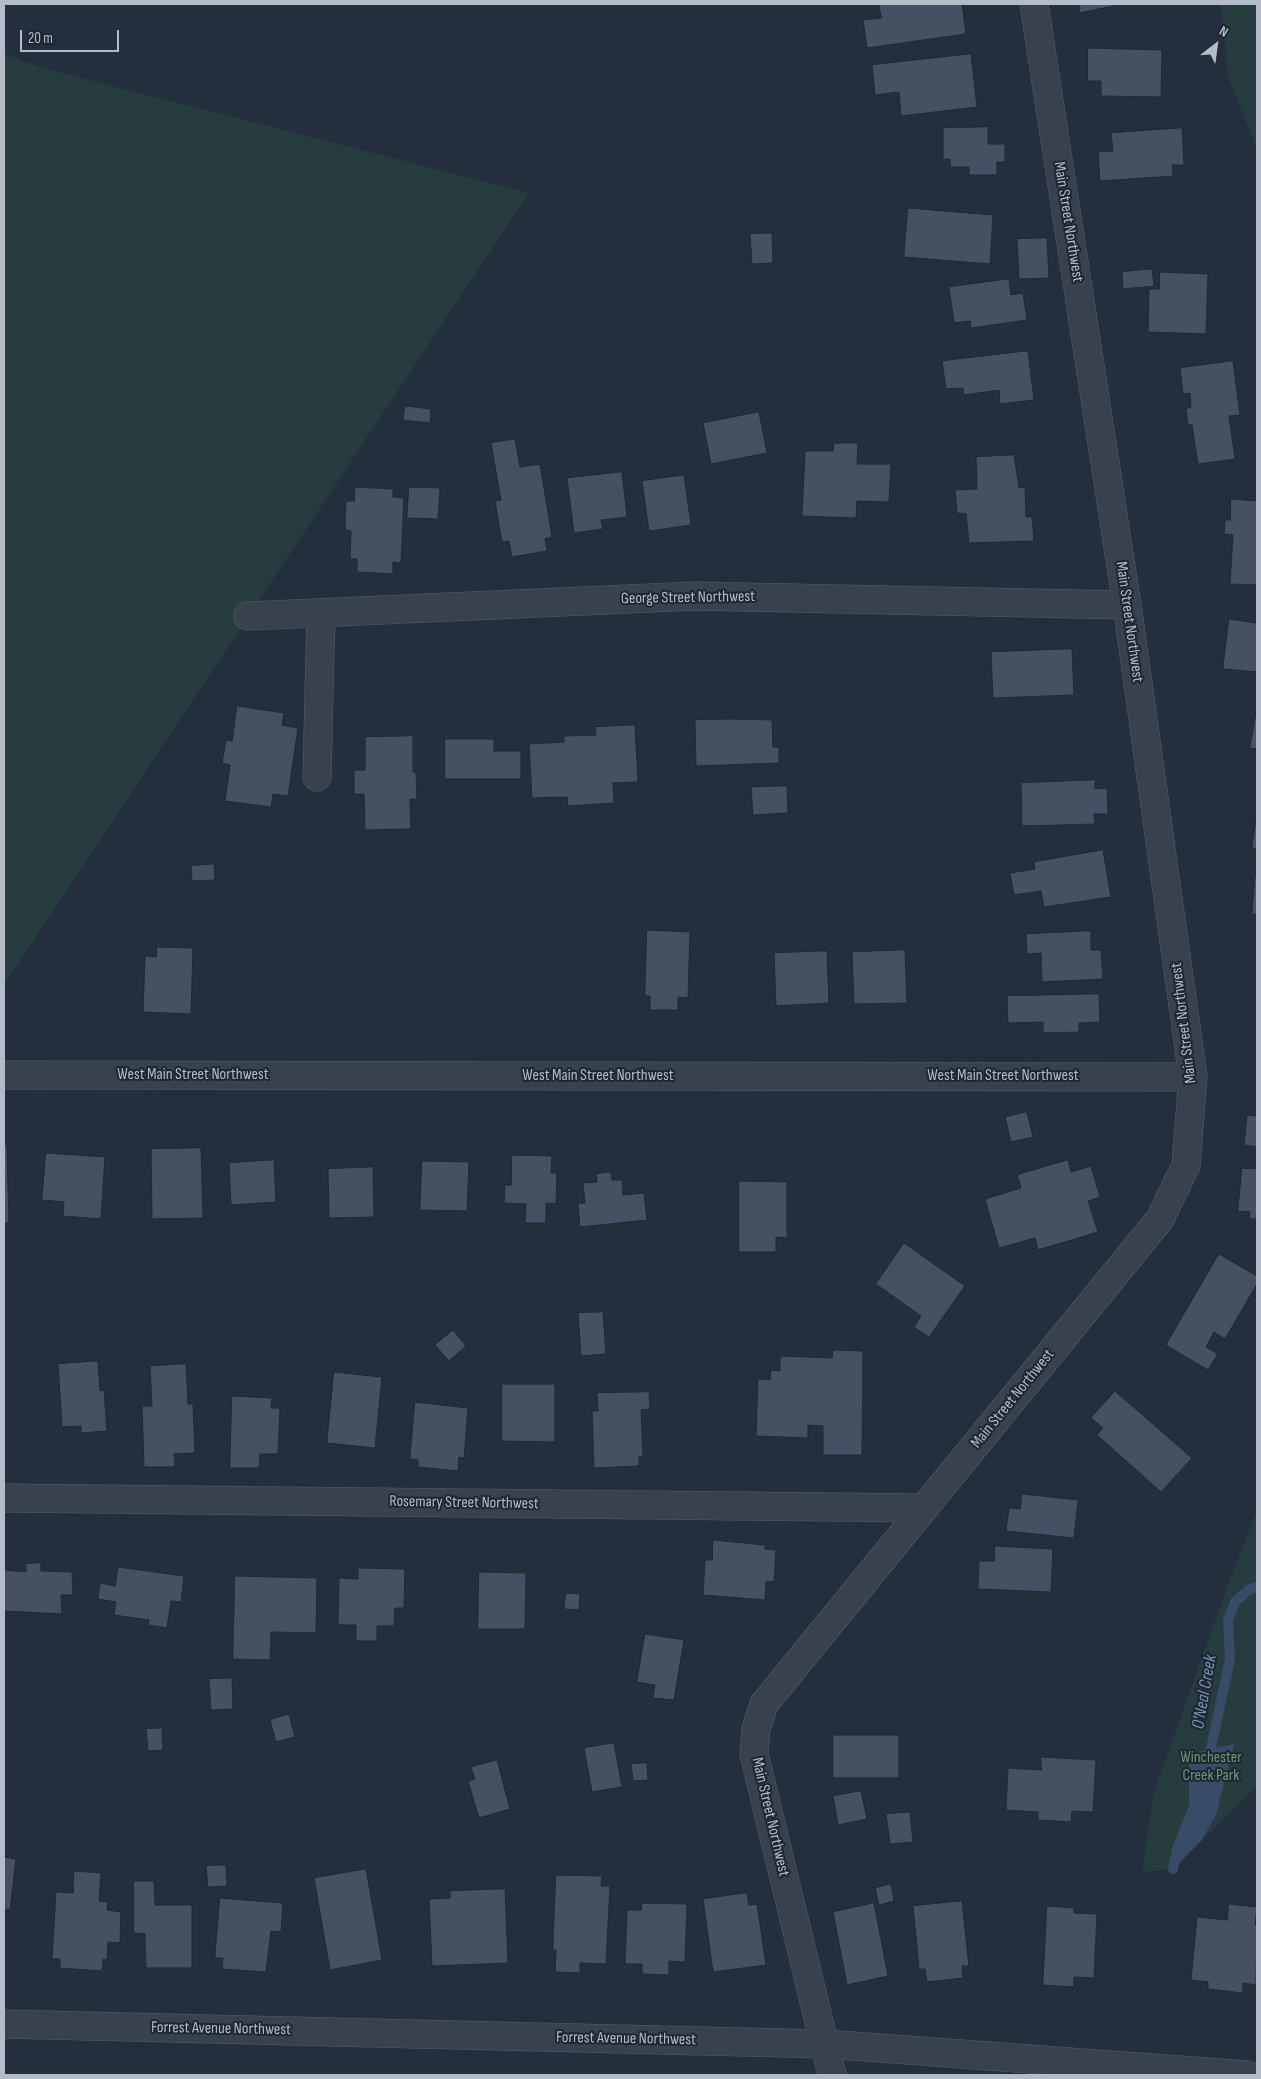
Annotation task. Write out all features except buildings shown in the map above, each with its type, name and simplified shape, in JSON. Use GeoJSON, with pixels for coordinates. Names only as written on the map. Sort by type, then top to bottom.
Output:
{"type":"FeatureCollection","features":[{"type":"Feature","properties":{"kind":"street","name":"Main Street Northwest"},"geometry":{"type":"LineString","coordinates":[[832,2075],[754,1754],[756,1729],[764,1704],[1160,1218],[1186,1165],[1193,1077],[1127,605],[1034,4]]}},
{"type":"Feature","properties":{"kind":"street","name":"George Street Northwest"},"geometry":{"type":"LineString","coordinates":[[248,616],[695,596],[1127,605]]}},
{"type":"Feature","properties":{"kind":"street"},"geometry":{"type":"LineString","coordinates":[[317,777],[321,613]]}},
{"type":"Feature","properties":{"kind":"street","name":"West Main Street Northwest"},"geometry":{"type":"LineString","coordinates":[[4,1075],[1193,1077]]}},
{"type":"Feature","properties":{"kind":"street","name":"Rosemary Street Northwest"},"geometry":{"type":"LineString","coordinates":[[4,1498],[924,1508]]}},
{"type":"Feature","properties":{"kind":"street","name":"Forrest Avenue Northwest"},"geometry":{"type":"LineString","coordinates":[[4,2024],[825,2044],[1248,2075]]}},
{"type":"Feature","properties":{"kind":"green space"},"geometry":{"type":"Polygon","coordinates":[[[1221,4],[1257,4],[1257,149],[1228,77],[1221,4]]]}},
{"type":"Feature","properties":{"kind":"green space"},"geometry":{"type":"Polygon","coordinates":[[[4,54],[46,69],[529,193],[4,985],[4,54]]]}},
{"type":"Feature","properties":{"kind":"green space","name":"Winchester Creek Park"},"geometry":{"type":"Polygon","coordinates":[[[1257,1510],[1257,1786],[1173,1869],[1142,1872],[1153,1795],[1227,1587],[1257,1510]]]}},
{"type":"Feature","properties":{"kind":"water"},"geometry":{"type":"Polygon","coordinates":[[[1234,1744],[1216,1815],[1201,1841],[1173,1869],[1177,1849],[1189,1822],[1189,1754],[1234,1744]]]}},
{"type":"Feature","properties":{"kind":"waterway","name":"O'Neal Creek"},"geometry":{"type":"LineString","coordinates":[[1208,1762],[1230,1659],[1228,1621],[1235,1602],[1248,1590],[1257,1587]]}},
{"type":"Feature","properties":{"kind":"waterway","name":"O'Neal Creek"},"geometry":{"type":"LineString","coordinates":[[1173,1869],[1177,1849],[1193,1809]]}}]}
